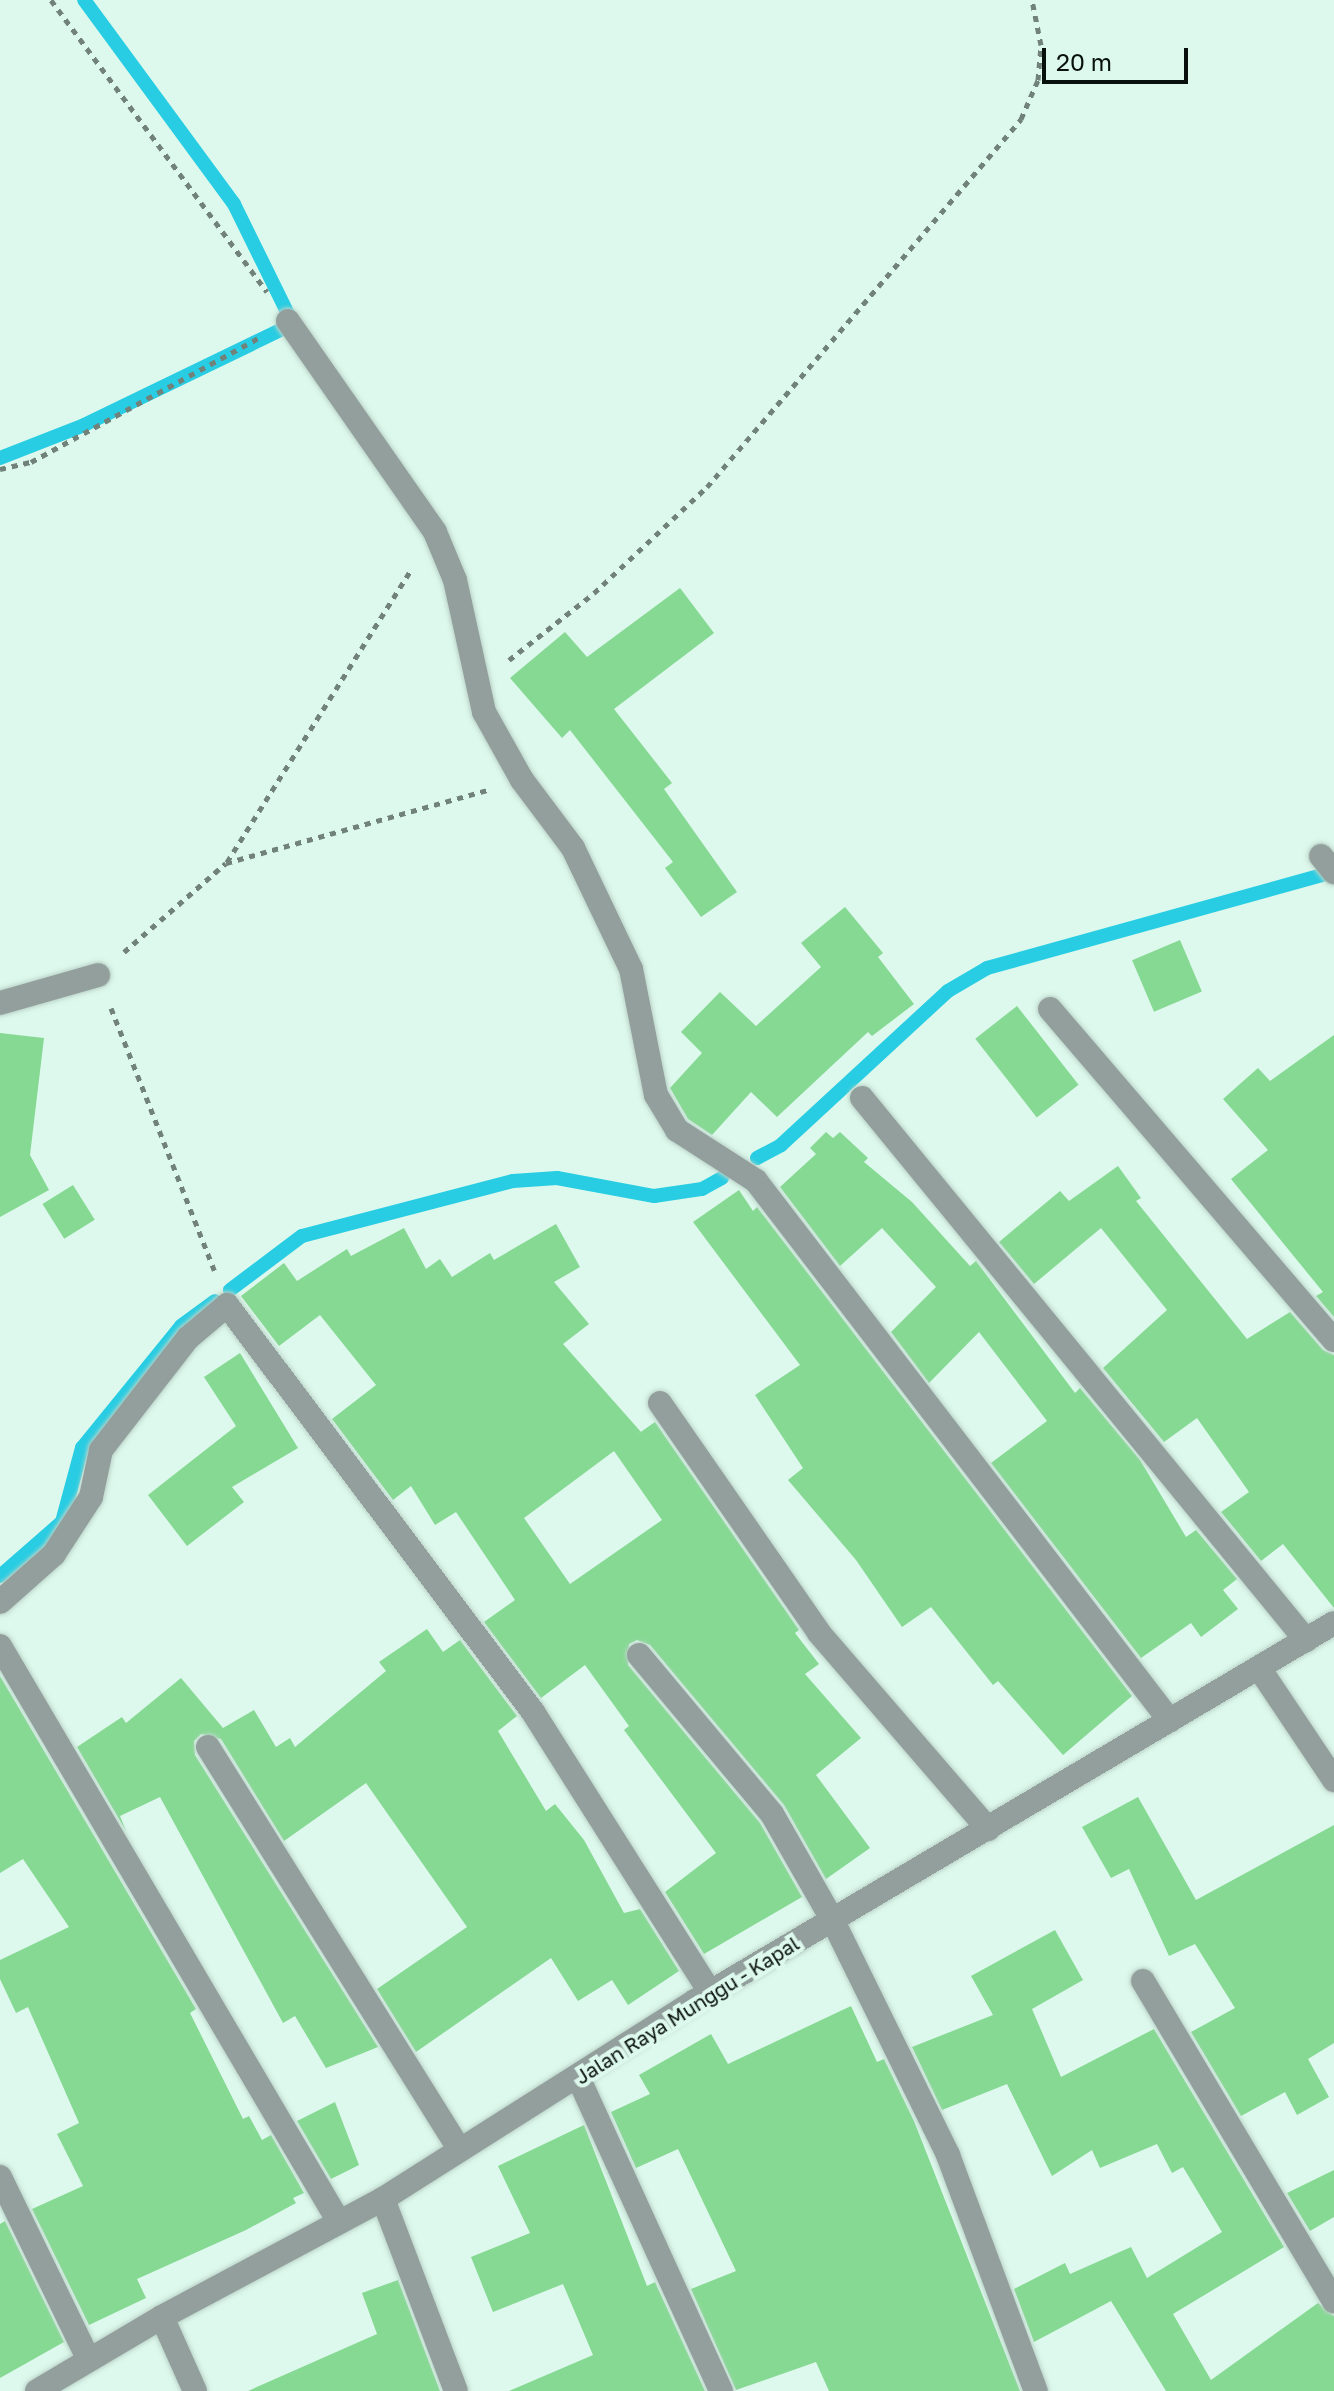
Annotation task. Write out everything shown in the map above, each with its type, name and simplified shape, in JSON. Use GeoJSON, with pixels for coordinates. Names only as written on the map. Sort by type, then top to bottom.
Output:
{"type":"FeatureCollection","features":[{"type":"Feature","properties":{"kind":"street"},"geometry":{"type":"LineString","coordinates":[[288,321],[435,532],[455,580],[484,712],[522,780],[573,848],[631,969],[656,1095],[677,1130],[756,1181],[1170,1721]]}},
{"type":"Feature","properties":{"kind":"street"},"geometry":{"type":"LineString","coordinates":[[0,1003],[98,975]]}},
{"type":"Feature","properties":{"kind":"street"},"geometry":{"type":"LineString","coordinates":[[1050,1009],[1334,1340]]}},
{"type":"Feature","properties":{"kind":"street"},"geometry":{"type":"LineString","coordinates":[[862,1098],[1306,1640]]}},
{"type":"Feature","properties":{"kind":"street"},"geometry":{"type":"LineString","coordinates":[[0,1602],[54,1554],[91,1497],[101,1450],[188,1338],[227,1305],[533,1712],[710,1992]]}},
{"type":"Feature","properties":{"kind":"street"},"geometry":{"type":"LineString","coordinates":[[660,1403],[819,1633],[988,1829]]}},
{"type":"Feature","properties":{"kind":"street","name":"Jalan Raya Munggu - Kapal"},"geometry":{"type":"LineString","coordinates":[[37,2391],[162,2317],[383,2199],[710,1992],[1334,1623]]}},
{"type":"Feature","properties":{"kind":"street"},"geometry":{"type":"LineString","coordinates":[[0,1646],[339,2222]]}},
{"type":"Feature","properties":{"kind":"street"},"geometry":{"type":"LineString","coordinates":[[639,1655],[772,1814],[833,1921],[948,2155],[1036,2391]]}},
{"type":"Feature","properties":{"kind":"street"},"geometry":{"type":"LineString","coordinates":[[1259,1668],[1334,1780]]}},
{"type":"Feature","properties":{"kind":"street"},"geometry":{"type":"LineString","coordinates":[[208,1747],[460,2150]]}},
{"type":"Feature","properties":{"kind":"street"},"geometry":{"type":"LineString","coordinates":[[1143,1981],[1334,2301]]}},
{"type":"Feature","properties":{"kind":"street"},"geometry":{"type":"LineString","coordinates":[[578,2077],[721,2391]]}},
{"type":"Feature","properties":{"kind":"street"},"geometry":{"type":"LineString","coordinates":[[0,2177],[89,2360]]}},
{"type":"Feature","properties":{"kind":"street"},"geometry":{"type":"LineString","coordinates":[[383,2199],[456,2391]]}},
{"type":"Feature","properties":{"kind":"street"},"geometry":{"type":"LineString","coordinates":[[162,2317],[195,2391]]}},
{"type":"Feature","properties":{"kind":"path"},"geometry":{"type":"LineString","coordinates":[[0,469],[31,462],[288,321],[51,0]]}},
{"type":"Feature","properties":{"kind":"path"},"geometry":{"type":"LineString","coordinates":[[476,686],[594,593],[707,487],[1021,119],[1038,80],[1041,45],[1032,0]]}},
{"type":"Feature","properties":{"kind":"path"},"geometry":{"type":"LineString","coordinates":[[227,1305],[98,975],[226,863],[435,532]]}},
{"type":"Feature","properties":{"kind":"path"},"geometry":{"type":"LineString","coordinates":[[226,863],[522,780]]}},
{"type":"Feature","properties":{"kind":"building"},"geometry":{"type":"Polygon","coordinates":[[[680,588],[714,633],[614,709],[672,783],[664,789],[737,892],[701,917],[665,868],[673,862],[570,730],[562,738],[510,678],[565,632],[587,657],[680,588]]]}},
{"type":"Feature","properties":{"kind":"building"},"geometry":{"type":"Polygon","coordinates":[[[845,907],[883,953],[878,957],[914,1004],[872,1036],[868,1032],[777,1117],[751,1092],[712,1135],[688,1119],[670,1088],[702,1053],[681,1032],[720,992],[756,1026],[821,967],[801,943],[845,907]]]}},
{"type":"Feature","properties":{"kind":"building"},"geometry":{"type":"Polygon","coordinates":[[[1180,940],[1202,992],[1154,1012],[1132,960],[1180,940]]]}},
{"type":"Feature","properties":{"kind":"building"},"geometry":{"type":"Polygon","coordinates":[[[1017,1006],[1079,1085],[1037,1117],[975,1039],[1017,1006]]]}},
{"type":"Feature","properties":{"kind":"building"},"geometry":{"type":"Polygon","coordinates":[[[0,1033],[44,1038],[30,1155],[49,1190],[0,1217],[0,1033]]]}},
{"type":"Feature","properties":{"kind":"building"},"geometry":{"type":"Polygon","coordinates":[[[1334,1035],[1334,1317],[1316,1296],[1323,1292],[1231,1179],[1268,1150],[1223,1099],[1258,1068],[1270,1081],[1334,1035]]]}},
{"type":"Feature","properties":{"kind":"building"},"geometry":{"type":"Polygon","coordinates":[[[826,1132],[833,1138],[840,1132],[868,1158],[864,1162],[912,1202],[970,1266],[976,1261],[1075,1393],[1080,1388],[1140,1460],[1186,1537],[1196,1530],[1237,1579],[1223,1590],[1238,1609],[1201,1637],[1191,1623],[1141,1658],[991,1463],[1047,1421],[979,1332],[929,1383],[891,1332],[936,1287],[882,1228],[840,1266],[780,1187],[816,1154],[810,1148],[826,1132]]]}},
{"type":"Feature","properties":{"kind":"building"},"geometry":{"type":"Polygon","coordinates":[[[1118,1166],[1141,1198],[1136,1201],[1247,1339],[1290,1312],[1323,1350],[1334,1355],[1334,1608],[1283,1544],[1261,1561],[1221,1512],[1249,1492],[1197,1418],[1164,1442],[1103,1368],[1167,1310],[1101,1228],[1034,1284],[999,1242],[1060,1191],[1069,1201],[1118,1166]]]}},
{"type":"Feature","properties":{"kind":"building"},"geometry":{"type":"Polygon","coordinates":[[[73,1185],[95,1220],[64,1239],[42,1204],[73,1185]]]}},
{"type":"Feature","properties":{"kind":"building"},"geometry":{"type":"Polygon","coordinates":[[[739,1190],[753,1211],[757,1207],[1132,1696],[1063,1755],[998,1681],[993,1685],[931,1607],[902,1627],[856,1560],[788,1480],[803,1468],[755,1395],[800,1365],[693,1222],[739,1190]]]}},
{"type":"Feature","properties":{"kind":"building"},"geometry":{"type":"Polygon","coordinates":[[[556,1224],[580,1267],[554,1282],[589,1324],[563,1344],[641,1432],[655,1422],[799,1630],[795,1633],[819,1664],[805,1674],[861,1738],[816,1775],[870,1848],[826,1879],[784,1805],[650,1645],[637,1640],[629,1644],[628,1665],[760,1823],[802,1897],[704,1954],[665,1892],[716,1853],[624,1730],[629,1726],[585,1665],[541,1698],[484,1622],[515,1600],[456,1512],[435,1525],[411,1486],[393,1500],[332,1419],[376,1385],[320,1315],[279,1346],[241,1296],[284,1263],[297,1281],[347,1249],[351,1256],[404,1228],[426,1269],[440,1259],[452,1277],[490,1253],[494,1260],[556,1224]],[[614,1451],[524,1518],[570,1584],[662,1520],[614,1451]]]}},
{"type":"Feature","properties":{"kind":"building"},"geometry":{"type":"Polygon","coordinates":[[[240,1353],[298,1448],[232,1487],[244,1502],[187,1546],[148,1495],[236,1426],[204,1377],[240,1353]]]}},
{"type":"Feature","properties":{"kind":"building"},"geometry":{"type":"Polygon","coordinates":[[[427,1629],[443,1652],[460,1640],[517,1716],[498,1731],[546,1811],[555,1804],[584,1840],[624,1913],[640,1909],[679,1971],[628,2005],[612,1980],[578,2001],[551,1958],[416,2052],[377,1989],[467,1927],[366,1783],[284,1841],[221,1739],[201,1734],[194,1741],[195,1755],[378,2047],[326,2068],[295,2016],[283,2023],[160,1797],[120,1816],[126,1831],[77,1747],[122,1717],[126,1723],[181,1678],[223,1728],[254,1710],[276,1747],[290,1738],[295,1747],[386,1671],[379,1662],[427,1629]]]}},
{"type":"Feature","properties":{"kind":"building"},"geometry":{"type":"Polygon","coordinates":[[[0,1676],[196,2009],[190,2013],[243,2119],[249,2116],[262,2140],[271,2135],[304,2193],[293,2198],[296,2203],[246,2230],[137,2279],[146,2298],[89,2325],[32,2209],[83,2186],[57,2134],[79,2123],[28,2007],[16,2013],[0,1979],[0,1960],[69,1927],[23,1859],[0,1873],[0,1676]]]}},
{"type":"Feature","properties":{"kind":"building"},"geometry":{"type":"Polygon","coordinates":[[[1138,1797],[1196,1900],[1334,1825],[1334,2043],[1308,2059],[1329,2097],[1297,2115],[1285,2092],[1241,2116],[1191,2032],[1235,2008],[1195,1944],[1169,1956],[1129,1869],[1111,1878],[1082,1827],[1138,1797]]]}},
{"type":"Feature","properties":{"kind":"building"},"geometry":{"type":"Polygon","coordinates":[[[1055,1930],[1083,1980],[1032,2009],[1061,2077],[1154,2029],[1284,2247],[1173,2314],[1211,2380],[1318,2303],[1334,2316],[1334,2391],[1166,2391],[1111,2301],[1034,2342],[1014,2289],[1065,2263],[1070,2274],[1131,2247],[1147,2278],[1222,2232],[1183,2167],[1172,2173],[1157,2144],[1100,2168],[1092,2150],[1052,2176],[1007,2084],[942,2110],[912,2047],[993,2015],[971,1976],[1055,1930]]]}},
{"type":"Feature","properties":{"kind":"building"},"geometry":{"type":"Polygon","coordinates":[[[851,2006],[877,2062],[884,2059],[914,2121],[1020,2391],[829,2391],[816,2362],[736,2390],[691,2289],[736,2271],[678,2149],[636,2168],[611,2112],[650,2094],[639,2075],[711,2034],[728,2064],[851,2006]]]}},
{"type":"Feature","properties":{"kind":"building"},"geometry":{"type":"Polygon","coordinates":[[[335,2102],[359,2165],[331,2179],[297,2121],[335,2102]]]}},
{"type":"Feature","properties":{"kind":"building"},"geometry":{"type":"Polygon","coordinates":[[[584,2125],[647,2286],[655,2282],[705,2391],[509,2391],[593,2355],[563,2284],[493,2312],[471,2257],[530,2233],[498,2166],[584,2125]]]}},
{"type":"Feature","properties":{"kind":"building"},"geometry":{"type":"Polygon","coordinates":[[[1334,2170],[1334,2217],[1310,2231],[1287,2193],[1334,2170]]]}},
{"type":"Feature","properties":{"kind":"building"},"geometry":{"type":"Polygon","coordinates":[[[5,2221],[64,2342],[0,2378],[0,2224],[5,2221]]]}},
{"type":"Feature","properties":{"kind":"building"},"geometry":{"type":"Polygon","coordinates":[[[398,2280],[440,2391],[248,2391],[377,2334],[362,2293],[398,2280]]]}},
{"type":"Feature","properties":{"kind":"waterway"},"geometry":{"type":"LineString","coordinates":[[0,458],[84,425],[293,324],[234,204],[84,0]]}},
{"type":"Feature","properties":{"kind":"waterway"},"geometry":{"type":"LineString","coordinates":[[757,1158],[781,1145],[948,991],[987,968],[1334,872]]}},
{"type":"Feature","properties":{"kind":"waterway"},"geometry":{"type":"LineString","coordinates":[[230,1290],[302,1236],[513,1181],[557,1178],[654,1196],[702,1189],[722,1178]]}},
{"type":"Feature","properties":{"kind":"waterway"},"geometry":{"type":"LineString","coordinates":[[0,1576],[62,1522],[82,1448],[181,1326],[215,1301]]}}]}
